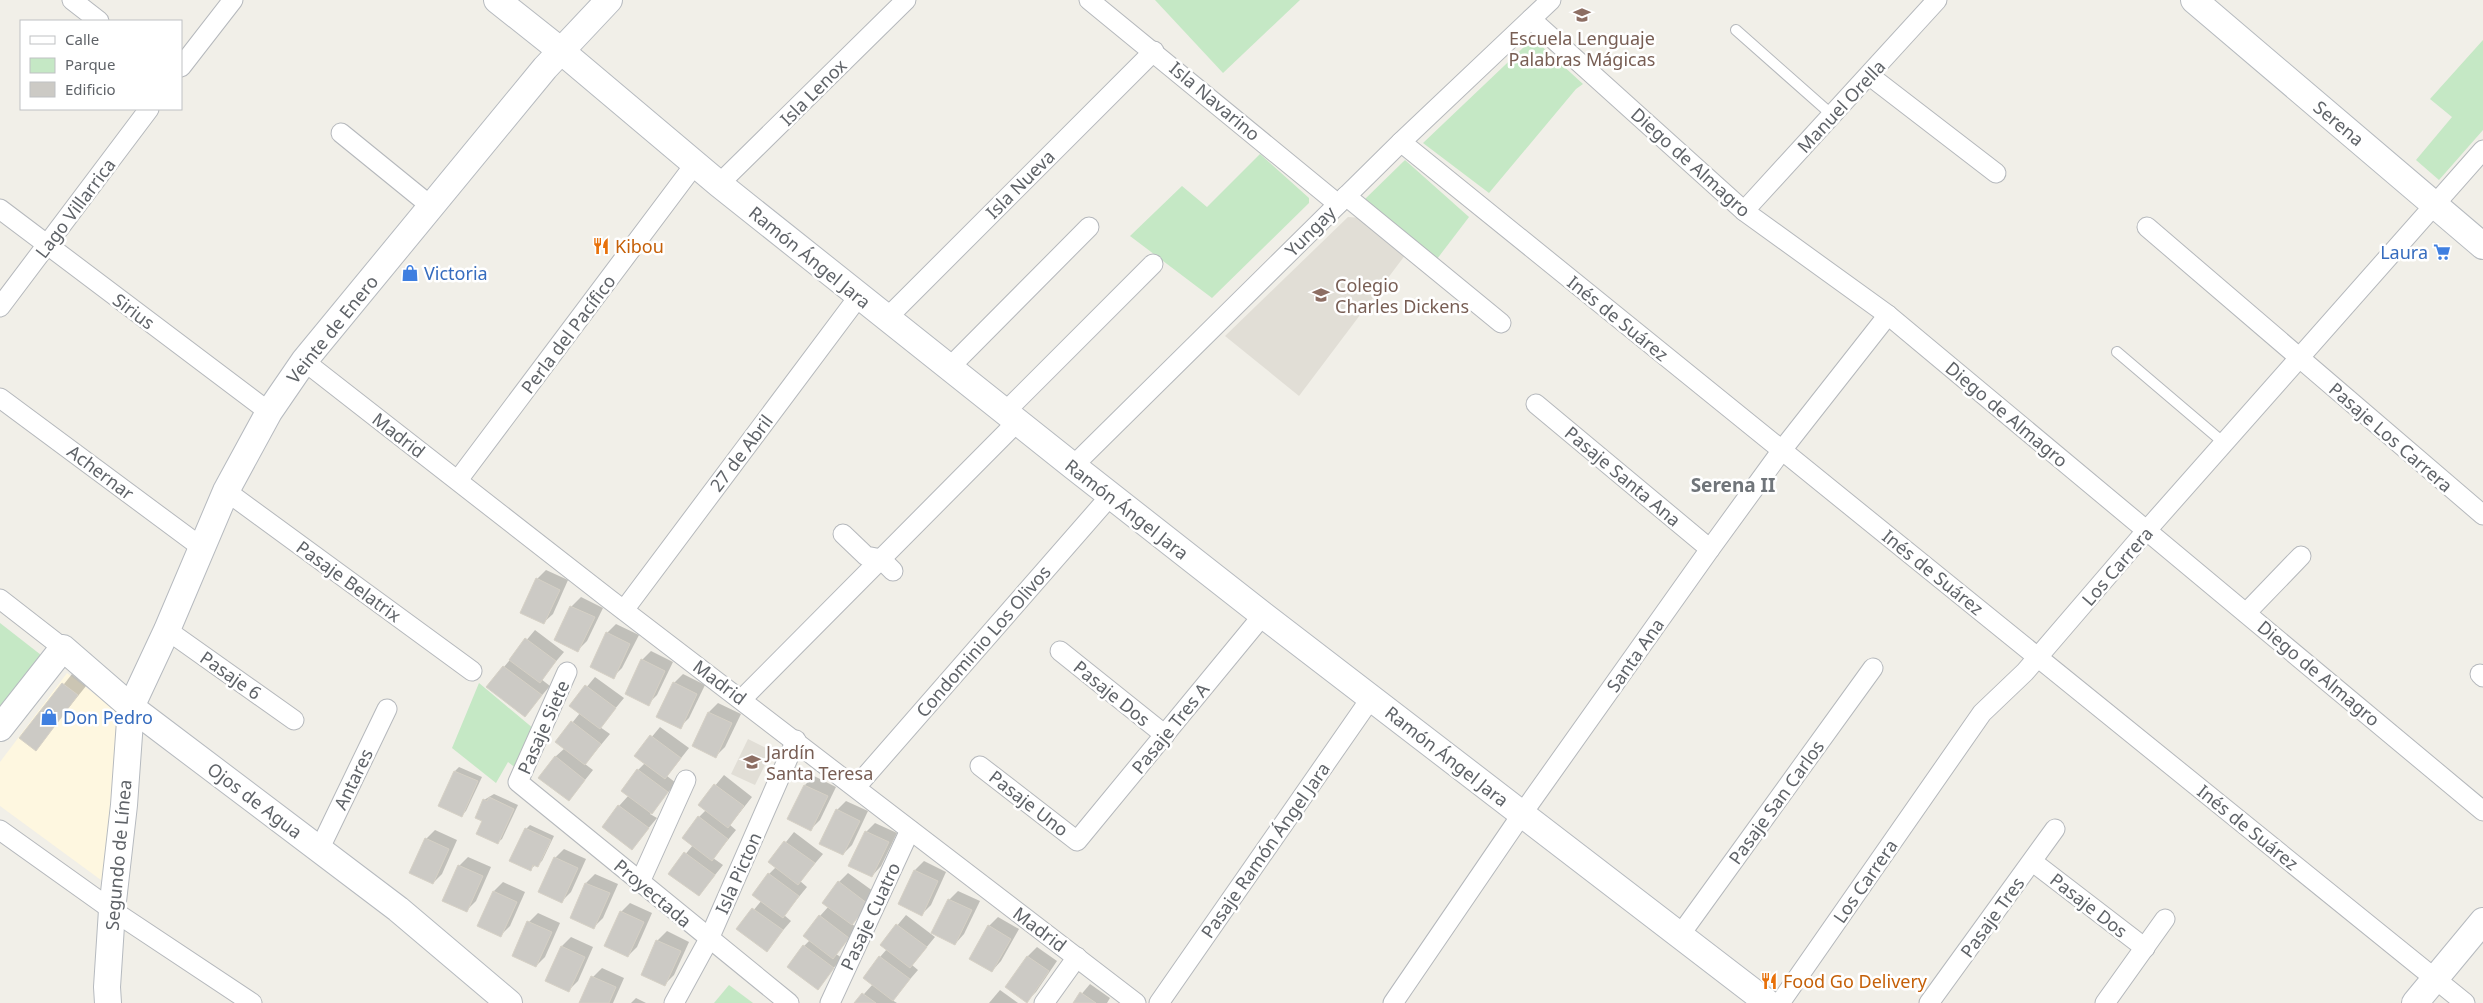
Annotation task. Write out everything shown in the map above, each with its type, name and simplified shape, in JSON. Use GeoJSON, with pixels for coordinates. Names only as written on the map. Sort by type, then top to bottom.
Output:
{"type":"FeatureCollection","features":[{"type":"Feature","properties":{"kind":"main road","name":"Ramón Ángel Jara"},"geometry":{"type":"LineString","coordinates":[[497,0],[560,50],[719,184],[1263,616],[1768,1003]]}},
{"type":"Feature","properties":{"kind":"main road","name":"Veinte de Enero"},"geometry":{"type":"LineString","coordinates":[[131,707],[167,630],[226,492],[269,412],[304,361],[560,50],[609,0]]}},
{"type":"Feature","properties":{"kind":"main road","name":"Serena"},"geometry":{"type":"LineString","coordinates":[[2194,0],[2483,246]]}},
{"type":"Feature","properties":{"kind":"main road","name":"Ojos de Agua"},"geometry":{"type":"LineString","coordinates":[[63,648],[131,707],[398,908],[508,1003]]}},
{"type":"Feature","properties":{"kind":"main road"},"geometry":{"type":"LineString","coordinates":[[0,728],[63,648]]}},
{"type":"Feature","properties":{"kind":"main road","name":"Segundo de Línea"},"geometry":{"type":"LineString","coordinates":[[108,1003],[107,987],[112,910],[124,805],[131,707]]}},
{"type":"Feature","properties":{"kind":"main road"},"geometry":{"type":"LineString","coordinates":[[2415,1003],[2483,921]]}},
{"type":"Feature","properties":{"kind":"street"},"geometry":{"type":"LineString","coordinates":[[72,0],[98,20]]}},
{"type":"Feature","properties":{"kind":"street"},"geometry":{"type":"LineString","coordinates":[[182,66],[233,0]]}},
{"type":"Feature","properties":{"kind":"street","name":"Isla Lenox"},"geometry":{"type":"LineString","coordinates":[[719,184],[906,0]]}},
{"type":"Feature","properties":{"kind":"street","name":"Isla Navarino"},"geometry":{"type":"LineString","coordinates":[[1089,0],[1501,323]]}},
{"type":"Feature","properties":{"kind":"street","name":"Yungay"},"geometry":{"type":"LineString","coordinates":[[1073,466],[1401,142],[1551,0]]}},
{"type":"Feature","properties":{"kind":"street","name":"Manuel Orella"},"geometry":{"type":"LineString","coordinates":[[1744,211],[1831,114],[1870,76],[1937,0]]}},
{"type":"Feature","properties":{"kind":"street","name":"Diego de Almagro"},"geometry":{"type":"LineString","coordinates":[[1531,19],[1744,211],[1888,315],[2483,811]]}},
{"type":"Feature","properties":{"kind":"street","name":"Isla Nueva"},"geometry":{"type":"LineString","coordinates":[[887,318],[1154,51]]}},
{"type":"Feature","properties":{"kind":"street"},"geometry":{"type":"LineString","coordinates":[[1870,76],[1996,173]]}},
{"type":"Feature","properties":{"kind":"street","name":"Lago Villarrica"},"geometry":{"type":"LineString","coordinates":[[0,307],[149,110]]}},
{"type":"Feature","properties":{"kind":"street"},"geometry":{"type":"LineString","coordinates":[[341,133],[432,207]]}},
{"type":"Feature","properties":{"kind":"street","name":"Inés de Suárez"},"geometry":{"type":"LineString","coordinates":[[1401,142],[2465,1003]]}},
{"type":"Feature","properties":{"kind":"street","name":"Los Carrera"},"geometry":{"type":"LineString","coordinates":[[1780,1003],[1982,713],[2011,688],[2039,657],[2147,530],[2483,150]]}},
{"type":"Feature","properties":{"kind":"street","name":"Perla del Pacífico"},"geometry":{"type":"LineString","coordinates":[[458,480],[696,164]]}},
{"type":"Feature","properties":{"kind":"street","name":"Sirius"},"geometry":{"type":"LineString","coordinates":[[0,209],[269,412]]}},
{"type":"Feature","properties":{"kind":"street"},"geometry":{"type":"LineString","coordinates":[[949,368],[1089,227]]}},
{"type":"Feature","properties":{"kind":"street","name":"Pasaje Los Carrera"},"geometry":{"type":"LineString","coordinates":[[2147,227],[2483,515]]}},
{"type":"Feature","properties":{"kind":"street"},"geometry":{"type":"LineString","coordinates":[[742,699],[887,565],[1011,417],[1153,264]]}},
{"type":"Feature","properties":{"kind":"street","name":"27 de Abril"},"geometry":{"type":"LineString","coordinates":[[624,610],[859,296]]}},
{"type":"Feature","properties":{"kind":"street","name":"Santa Ana"},"geometry":{"type":"LineString","coordinates":[[1393,1003],[1522,814],[1710,549],[1782,450],[1888,315]]}},
{"type":"Feature","properties":{"kind":"street","name":"Madrid"},"geometry":{"type":"LineString","coordinates":[[304,361],[624,610],[796,740],[1136,1003]]}},
{"type":"Feature","properties":{"kind":"street","name":"Achernar"},"geometry":{"type":"LineString","coordinates":[[0,398],[201,547]]}},
{"type":"Feature","properties":{"kind":"street","name":"Pasaje Santa Ana"},"geometry":{"type":"LineString","coordinates":[[1536,404],[1710,549]]}},
{"type":"Feature","properties":{"kind":"street","name":"Pasaje Belatrix"},"geometry":{"type":"LineString","coordinates":[[226,492],[472,671]]}},
{"type":"Feature","properties":{"kind":"street","name":"Condominio Los Olivos"},"geometry":{"type":"LineString","coordinates":[[856,787],[1111,495]]}},
{"type":"Feature","properties":{"kind":"street"},"geometry":{"type":"LineString","coordinates":[[843,534],[866,556],[887,565]]}},
{"type":"Feature","properties":{"kind":"street"},"geometry":{"type":"LineString","coordinates":[[2246,613],[2301,556]]}},
{"type":"Feature","properties":{"kind":"street","name":"Ojos de Agua"},"geometry":{"type":"LineString","coordinates":[[0,599],[63,648]]}},
{"type":"Feature","properties":{"kind":"street","name":"Pasaje Tres A"},"geometry":{"type":"LineString","coordinates":[[1077,841],[1263,616]]}},
{"type":"Feature","properties":{"kind":"street","name":"Pasaje 6"},"geometry":{"type":"LineString","coordinates":[[167,630],[294,720]]}},
{"type":"Feature","properties":{"kind":"street","name":"Pasaje Dos"},"geometry":{"type":"LineString","coordinates":[[1060,651],[1165,735]]}},
{"type":"Feature","properties":{"kind":"street","name":"Pasaje San Carlos"},"geometry":{"type":"LineString","coordinates":[[1680,935],[1873,668]]}},
{"type":"Feature","properties":{"kind":"street","name":"Pasaje Siete"},"geometry":{"type":"LineString","coordinates":[[518,782],[567,672]]}},
{"type":"Feature","properties":{"kind":"street","name":"Pasaje Ramón Ángel Jara"},"geometry":{"type":"LineString","coordinates":[[1159,1003],[1371,698]]}},
{"type":"Feature","properties":{"kind":"street","name":"Antares"},"geometry":{"type":"LineString","coordinates":[[320,848],[387,709]]}},
{"type":"Feature","properties":{"kind":"street","name":"Isla Picton"},"geometry":{"type":"LineString","coordinates":[[674,1003],[709,939],[796,740]]}},
{"type":"Feature","properties":{"kind":"street","name":"Pasaje Uno"},"geometry":{"type":"LineString","coordinates":[[980,766],[1077,841]]}},
{"type":"Feature","properties":{"kind":"street"},"geometry":{"type":"LineString","coordinates":[[640,882],[686,780]]}},
{"type":"Feature","properties":{"kind":"street","name":"Proyectada"},"geometry":{"type":"LineString","coordinates":[[518,782],[789,1003]]}},
{"type":"Feature","properties":{"kind":"street"},"geometry":{"type":"LineString","coordinates":[[0,830],[112,910],[252,1003]]}},
{"type":"Feature","properties":{"kind":"street","name":"Pasaje Cuatro"},"geometry":{"type":"LineString","coordinates":[[830,1003],[910,830]]}},
{"type":"Feature","properties":{"kind":"street","name":"Pasaje Tres"},"geometry":{"type":"LineString","coordinates":[[1929,1003],[2055,830]]}},
{"type":"Feature","properties":{"kind":"street","name":"Pasaje Dos"},"geometry":{"type":"LineString","coordinates":[[2033,862],[2145,948]]}},
{"type":"Feature","properties":{"kind":"street"},"geometry":{"type":"LineString","coordinates":[[2105,1003],[2165,919]]}},
{"type":"Feature","properties":{"kind":"street"},"geometry":{"type":"LineString","coordinates":[[1044,1003],[1077,957]]}},
{"type":"Feature","properties":{"kind":"lane"},"geometry":{"type":"LineString","coordinates":[[1736,30],[1831,114]]}},
{"type":"Feature","properties":{"kind":"lane"},"geometry":{"type":"LineString","coordinates":[[2117,352],[2224,443]]}},
{"type":"Feature","properties":{"kind":"shaded area","name":"Colegio Charles Dickens"},"geometry":{"type":"Polygon","coordinates":[[[1348,217],[1363,218],[1406,254],[1299,396],[1225,336],[1348,217]]]}},
{"type":"Feature","properties":{"kind":"shaded area"},"geometry":{"type":"Polygon","coordinates":[[[67,673],[123,716],[105,883],[0,806],[0,762],[67,673]]]}},
{"type":"Feature","properties":{"kind":"shaded area","name":"Jardín Santa Teresa"},"geometry":{"type":"Polygon","coordinates":[[[748,739],[772,751],[755,785],[731,774],[748,739]]]}},
{"type":"Feature","properties":{"kind":"green space"},"geometry":{"type":"Polygon","coordinates":[[[1155,0],[1300,0],[1223,73],[1155,0]]]}},
{"type":"Feature","properties":{"kind":"green space"},"geometry":{"type":"Polygon","coordinates":[[[2483,40],[2483,130],[2439,180],[2416,160],[2452,117],[2430,99],[2483,40]]]}},
{"type":"Feature","properties":{"kind":"green space"},"geometry":{"type":"Polygon","coordinates":[[[1536,41],[1583,84],[1576,89],[1489,193],[1423,143],[1525,46],[1536,41]]]}},
{"type":"Feature","properties":{"kind":"green space"},"geometry":{"type":"Polygon","coordinates":[[[1260,154],[1309,198],[1309,203],[1212,298],[1130,236],[1182,186],[1207,207],[1260,154]]]}},
{"type":"Feature","properties":{"kind":"green space"},"geometry":{"type":"Polygon","coordinates":[[[1405,160],[1469,217],[1437,259],[1363,201],[1405,160]]]}},
{"type":"Feature","properties":{"kind":"green space"},"geometry":{"type":"Polygon","coordinates":[[[0,623],[41,655],[0,709],[0,623]]]}},
{"type":"Feature","properties":{"kind":"green space"},"geometry":{"type":"Polygon","coordinates":[[[479,683],[534,729],[517,769],[508,762],[496,783],[452,748],[479,683]]]}},
{"type":"Feature","properties":{"kind":"green space"},"geometry":{"type":"Polygon","coordinates":[[[729,985],[753,1003],[714,1003],[729,985]]]}},
{"type":"Feature","properties":{"kind":"building"},"geometry":{"type":"Polygon","coordinates":[[[536,578],[560,590],[544,624],[520,613],[536,578]]]}},
{"type":"Feature","properties":{"kind":"building"},"geometry":{"type":"Polygon","coordinates":[[[570,606],[595,617],[578,652],[554,640],[570,606]]]}},
{"type":"Feature","properties":{"kind":"building"},"geometry":{"type":"Polygon","coordinates":[[[606,632],[630,644],[614,679],[590,667],[606,632]]]}},
{"type":"Feature","properties":{"kind":"building"},"geometry":{"type":"Polygon","coordinates":[[[525,638],[556,661],[540,683],[509,660],[525,638]]]}},
{"type":"Feature","properties":{"kind":"building"},"geometry":{"type":"Polygon","coordinates":[[[641,659],[665,671],[649,706],[625,694],[641,659]]]}},
{"type":"Feature","properties":{"kind":"building"},"geometry":{"type":"Polygon","coordinates":[[[503,666],[542,695],[525,717],[486,687],[503,666]]]}},
{"type":"Feature","properties":{"kind":"building"},"geometry":{"type":"Polygon","coordinates":[[[673,682],[697,694],[681,729],[656,717],[673,682]]]}},
{"type":"Feature","properties":{"kind":"building","name":"Don Pedro"},"geometry":{"type":"Polygon","coordinates":[[[62,683],[78,695],[36,751],[19,738],[62,683]]]}},
{"type":"Feature","properties":{"kind":"building"},"geometry":{"type":"Polygon","coordinates":[[[585,685],[616,708],[600,729],[569,706],[585,685]]]}},
{"type":"Feature","properties":{"kind":"building"},"geometry":{"type":"Polygon","coordinates":[[[708,712],[732,723],[716,758],[692,746],[708,712]]]}},
{"type":"Feature","properties":{"kind":"building"},"geometry":{"type":"Polygon","coordinates":[[[571,721],[601,744],[585,765],[555,742],[571,721]]]}},
{"type":"Feature","properties":{"kind":"building"},"geometry":{"type":"Polygon","coordinates":[[[650,735],[681,758],[665,779],[634,756],[650,735]]]}},
{"type":"Feature","properties":{"kind":"building"},"geometry":{"type":"Polygon","coordinates":[[[555,756],[585,780],[569,801],[538,778],[555,756]]]}},
{"type":"Feature","properties":{"kind":"building"},"geometry":{"type":"Polygon","coordinates":[[[637,769],[668,792],[652,814],[621,791],[637,769]]]}},
{"type":"Feature","properties":{"kind":"building"},"geometry":{"type":"Polygon","coordinates":[[[454,771],[478,781],[462,817],[438,806],[454,771]]]}},
{"type":"Feature","properties":{"kind":"building"},"geometry":{"type":"Polygon","coordinates":[[[714,784],[744,806],[728,828],[698,805],[714,784]]]}},
{"type":"Feature","properties":{"kind":"building"},"geometry":{"type":"Polygon","coordinates":[[[804,785],[828,796],[811,831],[787,819],[804,785]]]}},
{"type":"Feature","properties":{"kind":"building"},"geometry":{"type":"Polygon","coordinates":[[[489,797],[514,809],[498,844],[476,834],[482,821],[475,818],[483,799],[487,801],[489,797]]]}},
{"type":"Feature","properties":{"kind":"building"},"geometry":{"type":"Polygon","coordinates":[[[618,805],[649,828],[632,850],[602,827],[618,805]]]}},
{"type":"Feature","properties":{"kind":"building"},"geometry":{"type":"Polygon","coordinates":[[[836,809],[860,821],[843,855],[819,844],[836,809]]]}},
{"type":"Feature","properties":{"kind":"building"},"geometry":{"type":"Polygon","coordinates":[[[698,816],[728,839],[712,861],[682,838],[698,816]]]}},
{"type":"Feature","properties":{"kind":"building"},"geometry":{"type":"Polygon","coordinates":[[[525,828],[551,840],[538,867],[533,865],[531,871],[509,861],[525,828]]]}},
{"type":"Feature","properties":{"kind":"building"},"geometry":{"type":"Polygon","coordinates":[[[865,831],[889,842],[872,877],[848,866],[865,831]]]}},
{"type":"Feature","properties":{"kind":"building"},"geometry":{"type":"Polygon","coordinates":[[[425,838],[449,849],[433,884],[409,873],[425,838]]]}},
{"type":"Feature","properties":{"kind":"building"},"geometry":{"type":"Polygon","coordinates":[[[784,841],[815,863],[798,885],[768,862],[784,841]]]}},
{"type":"Feature","properties":{"kind":"building"},"geometry":{"type":"Polygon","coordinates":[[[684,852],[715,875],[699,896],[668,874],[684,852]]]}},
{"type":"Feature","properties":{"kind":"building"},"geometry":{"type":"Polygon","coordinates":[[[554,857],[578,868],[562,903],[538,892],[554,857]]]}},
{"type":"Feature","properties":{"kind":"building"},"geometry":{"type":"Polygon","coordinates":[[[458,865],[483,876],[467,912],[442,901],[458,865]]]}},
{"type":"Feature","properties":{"kind":"building"},"geometry":{"type":"Polygon","coordinates":[[[914,870],[938,881],[922,916],[898,904],[914,870]]]}},
{"type":"Feature","properties":{"kind":"building"},"geometry":{"type":"Polygon","coordinates":[[[768,873],[799,896],[783,918],[752,895],[768,873]]]}},
{"type":"Feature","properties":{"kind":"building"},"geometry":{"type":"Polygon","coordinates":[[[838,881],[868,904],[852,925],[822,903],[838,881]]]}},
{"type":"Feature","properties":{"kind":"building"},"geometry":{"type":"Polygon","coordinates":[[[585,883],[610,893],[594,929],[570,918],[585,883]]]}},
{"type":"Feature","properties":{"kind":"building"},"geometry":{"type":"Polygon","coordinates":[[[493,891],[517,902],[501,937],[477,926],[493,891]]]}},
{"type":"Feature","properties":{"kind":"building"},"geometry":{"type":"Polygon","coordinates":[[[948,899],[972,910],[955,945],[931,933],[948,899]]]}},
{"type":"Feature","properties":{"kind":"building"},"geometry":{"type":"Polygon","coordinates":[[[752,908],[783,930],[767,952],[736,929],[752,908]]]}},
{"type":"Feature","properties":{"kind":"building"},"geometry":{"type":"Polygon","coordinates":[[[620,911],[644,922],[628,957],[604,946],[620,911]]]}},
{"type":"Feature","properties":{"kind":"building"},"geometry":{"type":"Polygon","coordinates":[[[819,915],[849,938],[833,959],[803,936],[819,915]]]}},
{"type":"Feature","properties":{"kind":"building"},"geometry":{"type":"Polygon","coordinates":[[[527,921],[552,932],[536,967],[512,956],[527,921]]]}},
{"type":"Feature","properties":{"kind":"building"},"geometry":{"type":"Polygon","coordinates":[[[896,924],[927,947],[910,968],[880,945],[896,924]]]}},
{"type":"Feature","properties":{"kind":"building"},"geometry":{"type":"Polygon","coordinates":[[[988,925],[1011,939],[992,972],[969,959],[988,925]]]}},
{"type":"Feature","properties":{"kind":"building"},"geometry":{"type":"Polygon","coordinates":[[[656,940],[681,951],[665,986],[641,975],[656,940]]]}},
{"type":"Feature","properties":{"kind":"building"},"geometry":{"type":"Polygon","coordinates":[[[803,945],[834,968],[818,990],[787,967],[803,945]]]}},
{"type":"Feature","properties":{"kind":"building"},"geometry":{"type":"Polygon","coordinates":[[[561,946],[585,957],[569,992],[545,981],[561,946]]]}},
{"type":"Feature","properties":{"kind":"building"},"geometry":{"type":"Polygon","coordinates":[[[879,956],[910,979],[893,1001],[863,978],[879,956]]]}},
{"type":"Feature","properties":{"kind":"building"},"geometry":{"type":"Polygon","coordinates":[[[1027,956],[1049,971],[1027,1003],[1005,987],[1027,956]]]}},
{"type":"Feature","properties":{"kind":"building"},"geometry":{"type":"Polygon","coordinates":[[[591,976],[616,987],[609,1003],[579,1003],[591,976]]]}},
{"type":"Feature","properties":{"kind":"building"},"geometry":{"type":"Polygon","coordinates":[[[1080,992],[1096,1003],[1073,1003],[1080,992]]]}},
{"type":"Feature","properties":{"kind":"building"},"geometry":{"type":"Polygon","coordinates":[[[862,993],[876,1003],[854,1003],[862,993]]]}},
{"type":"Feature","properties":{"kind":"place","name":"Escuela Lenguaje Palabras Mágicas"},"geometry":{"type":"Point","coordinates":[1582,15]}},
{"type":"Feature","properties":{"kind":"place","name":"Kibou"},"geometry":{"type":"Point","coordinates":[601,246]}},
{"type":"Feature","properties":{"kind":"place","name":"Laura"},"geometry":{"type":"Point","coordinates":[2442,252]}},
{"type":"Feature","properties":{"kind":"place","name":"Victoria"},"geometry":{"type":"Point","coordinates":[410,273]}},
{"type":"Feature","properties":{"kind":"place","name":"Colegio Charles Dickens"},"geometry":{"type":"Point","coordinates":[1321,295]}},
{"type":"Feature","properties":{"kind":"place","name":"Don Pedro"},"geometry":{"type":"Point","coordinates":[49,717]}},
{"type":"Feature","properties":{"kind":"place","name":"Jardín Santa Teresa"},"geometry":{"type":"Point","coordinates":[752,762]}},
{"type":"Feature","properties":{"kind":"place","name":"Food Go Delivery"},"geometry":{"type":"Point","coordinates":[1769,981]}},
{"type":"Feature","properties":{"kind":"district","name":"Serena II"},"geometry":{"type":"Point","coordinates":[1733,485]}}]}
